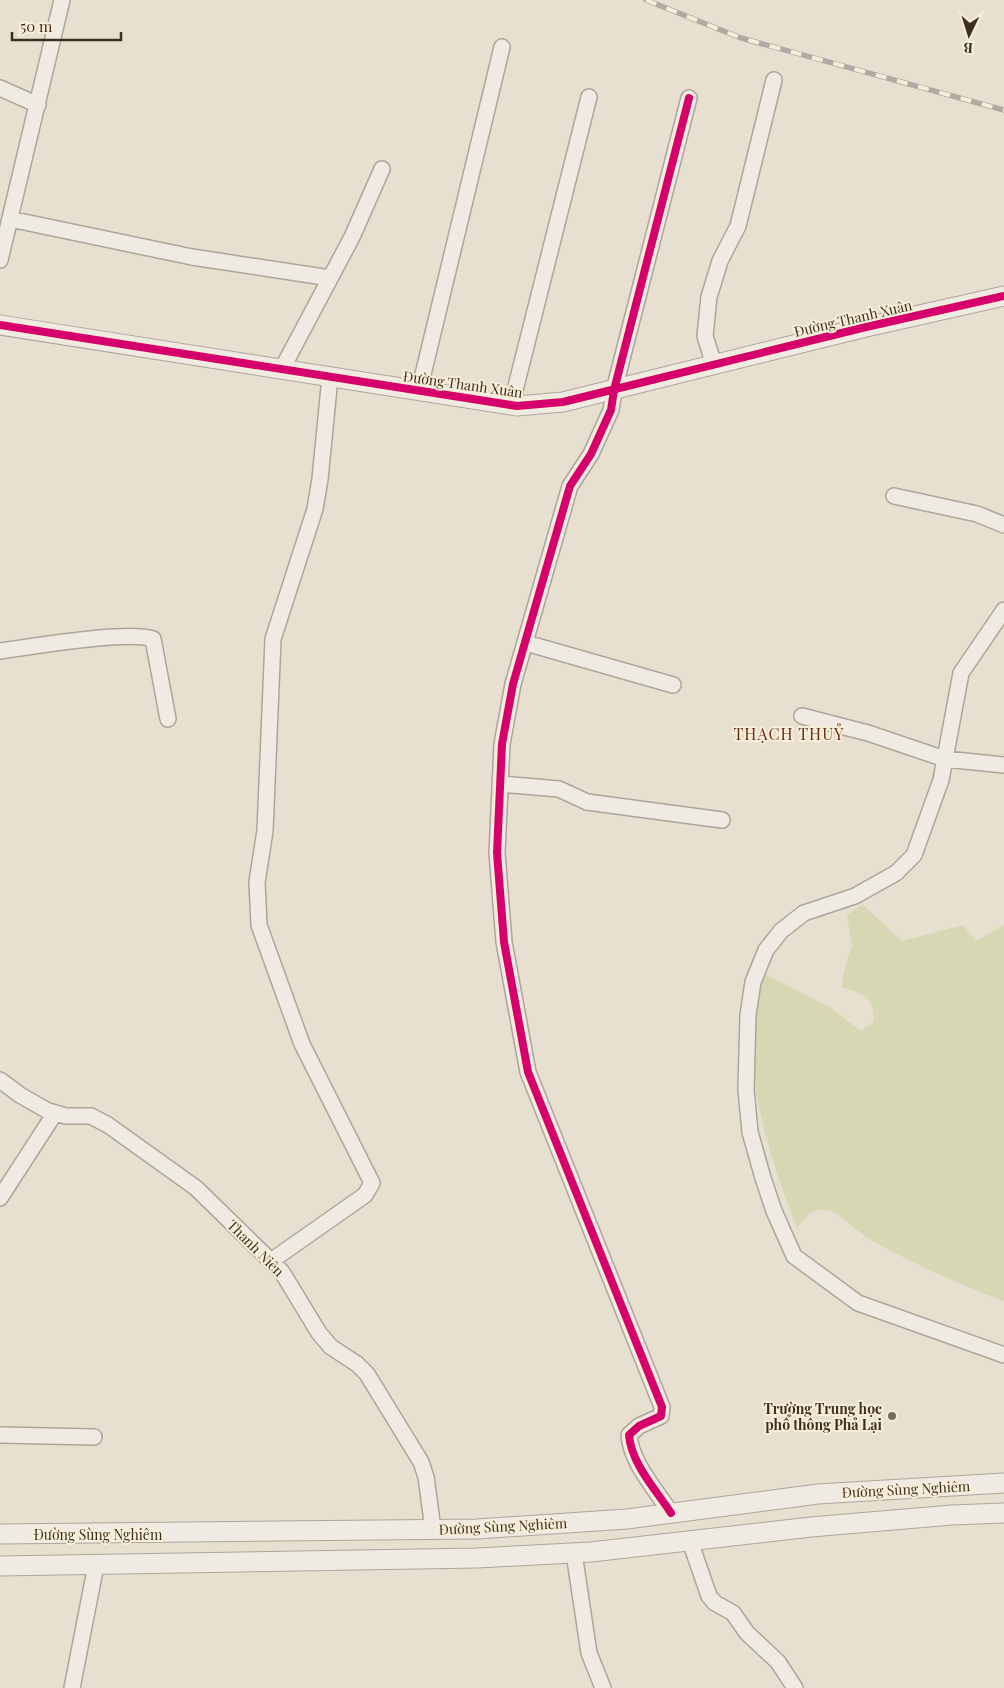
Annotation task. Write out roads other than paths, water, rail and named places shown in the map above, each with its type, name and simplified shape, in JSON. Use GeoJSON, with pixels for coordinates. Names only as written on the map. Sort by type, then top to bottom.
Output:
{"type":"FeatureCollection","features":[{"type":"Feature","properties":{"kind":"street"},"geometry":{"type":"LineString","coordinates":[[0,260],[62,0]]}},
{"type":"Feature","properties":{"kind":"street"},"geometry":{"type":"LineString","coordinates":[[418,391],[502,47]]}},
{"type":"Feature","properties":{"kind":"street"},"geometry":{"type":"LineString","coordinates":[[714,365],[705,336],[709,297],[720,261],[738,226],[774,80]]}},
{"type":"Feature","properties":{"kind":"street"},"geometry":{"type":"LineString","coordinates":[[0,88],[38,105]]}},
{"type":"Feature","properties":{"kind":"street"},"geometry":{"type":"LineString","coordinates":[[511,406],[589,97]]}},
{"type":"Feature","properties":{"kind":"street"},"geometry":{"type":"LineString","coordinates":[[671,1513],[638,1464],[629,1444],[629,1435],[639,1426],[661,1416],[662,1407],[528,1072],[504,942],[497,853],[502,784],[502,744],[513,684],[570,486],[591,454],[611,410],[614,390],[689,98]]}},
{"type":"Feature","properties":{"kind":"street"},"geometry":{"type":"LineString","coordinates":[[282,369],[330,278],[382,169]]}},
{"type":"Feature","properties":{"kind":"street"},"geometry":{"type":"LineString","coordinates":[[10,219],[192,257],[330,278]]}},
{"type":"Feature","properties":{"kind":"street","name":"Đường Thanh Xuân"},"geometry":{"type":"LineString","coordinates":[[0,326],[511,406],[563,402],[866,327],[1004,296]]}},
{"type":"Feature","properties":{"kind":"street"},"geometry":{"type":"LineString","coordinates":[[271,1261],[365,1195],[372,1183],[302,1044],[259,925],[257,882],[265,831],[273,638],[315,509],[320,479],[330,377]]}},
{"type":"Feature","properties":{"kind":"street"},"geometry":{"type":"LineString","coordinates":[[894,496],[976,514],[1004,525]]}},
{"type":"Feature","properties":{"kind":"street"},"geometry":{"type":"LineString","coordinates":[[1004,610],[961,673],[941,780],[914,856],[896,873],[855,896],[804,913],[781,931],[766,950],[753,982],[748,1015],[746,1090],[750,1132],[774,1211],[794,1256],[858,1303],[1004,1355]]}},
{"type":"Feature","properties":{"kind":"street"},"geometry":{"type":"LineString","coordinates":[[0,651],[106,638],[145,636],[153,639],[168,719]]}},
{"type":"Feature","properties":{"kind":"street"},"geometry":{"type":"LineString","coordinates":[[526,643],[673,685]]}},
{"type":"Feature","properties":{"kind":"street"},"geometry":{"type":"LineString","coordinates":[[802,716],[868,733],[945,759],[1004,765]]}},
{"type":"Feature","properties":{"kind":"street"},"geometry":{"type":"LineString","coordinates":[[502,784],[559,790],[587,802],[722,820]]}},
{"type":"Feature","properties":{"kind":"street","name":"Thanh Niên"},"geometry":{"type":"LineString","coordinates":[[0,1080],[20,1095],[55,1113],[91,1116],[108,1125],[196,1188],[282,1272],[320,1333],[331,1347],[357,1364],[367,1374],[413,1448],[426,1478],[434,1529]]}},
{"type":"Feature","properties":{"kind":"street"},"geometry":{"type":"LineString","coordinates":[[0,1198],[55,1113]]}},
{"type":"Feature","properties":{"kind":"street"},"geometry":{"type":"LineString","coordinates":[[0,1435],[94,1437]]}},
{"type":"Feature","properties":{"kind":"street","name":"Đường Sùng Nghiêm"},"geometry":{"type":"LineString","coordinates":[[0,1534],[434,1529],[558,1524],[671,1513],[818,1494],[1004,1483]]}},
{"type":"Feature","properties":{"kind":"street","name":"Đường Sùng Nghiêm"},"geometry":{"type":"LineString","coordinates":[[0,1566],[467,1558],[574,1553],[924,1517],[1004,1513]]}},
{"type":"Feature","properties":{"kind":"street"},"geometry":{"type":"LineString","coordinates":[[690,1541],[709,1596],[715,1603],[733,1613],[746,1633],[778,1662],[795,1688]]}},
{"type":"Feature","properties":{"kind":"street"},"geometry":{"type":"LineString","coordinates":[[574,1553],[589,1653],[603,1688]]}},
{"type":"Feature","properties":{"kind":"street"},"geometry":{"type":"LineString","coordinates":[[72,1688],[96,1564]]}},
{"type":"Feature","properties":{"kind":"railway"},"geometry":{"type":"LineString","coordinates":[[646,0],[741,38],[1004,110]]}},
{"type":"Feature","properties":{"kind":"place","name":"Trường Trung học phổ thông Phả Lại"},"geometry":{"type":"Point","coordinates":[892,1416]}},
{"type":"Feature","properties":{"kind":"district","name":"THẠCH THUỶ"},"geometry":{"type":"Point","coordinates":[789,733]}}]}
